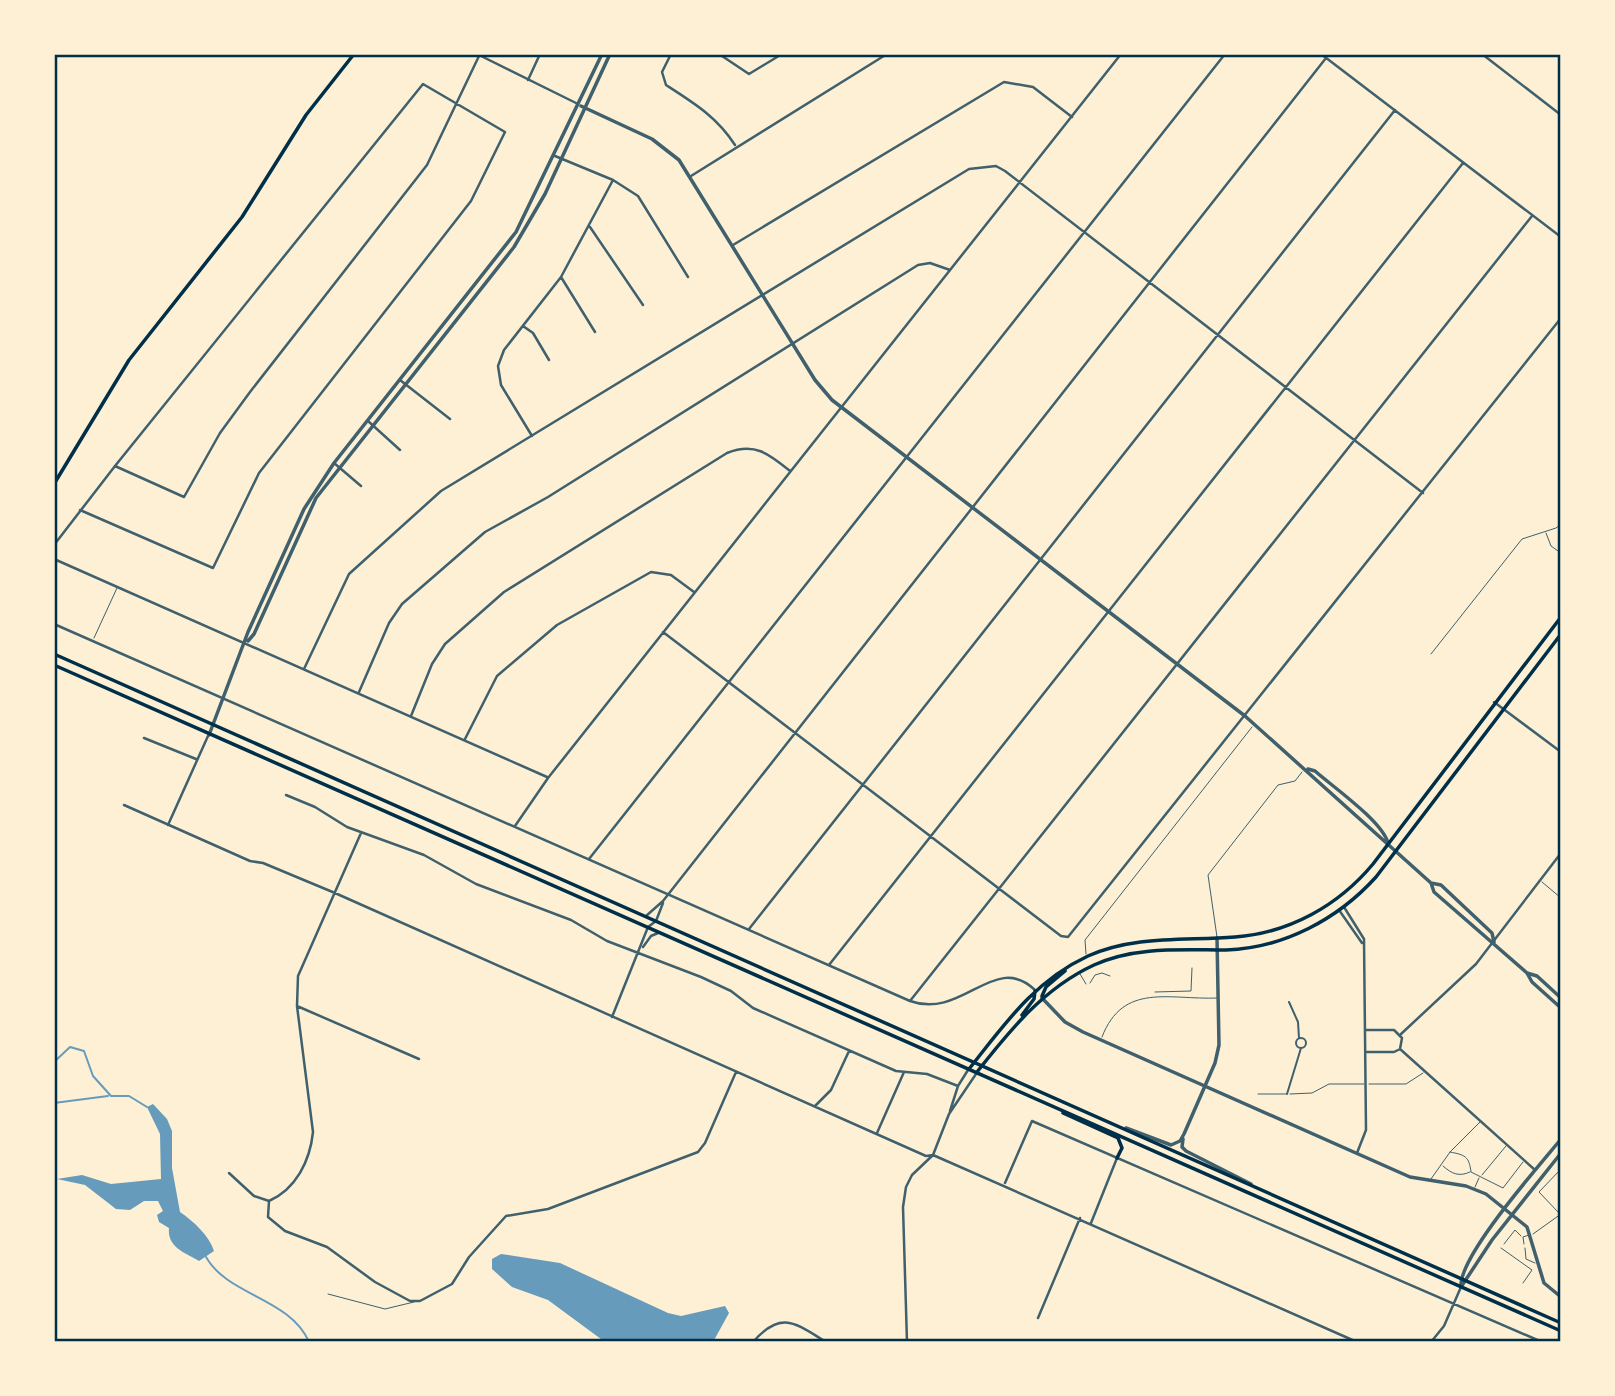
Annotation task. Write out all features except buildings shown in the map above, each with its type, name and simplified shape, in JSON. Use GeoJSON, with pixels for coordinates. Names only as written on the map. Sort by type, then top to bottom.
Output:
{"type":"FeatureCollection","features":[{"type":"Feature","properties":{"kind":"main road"},"geometry":{"type":"LineString","coordinates":[[54,484],[130,360],[242,217],[306,115],[354,54]]}},
{"type":"Feature","properties":{"kind":"main road"},"geometry":{"type":"LineString","coordinates":[[969,1069],[1019,1005],[1066,969],[1087,957],[1151,939],[1217,938],[1269,932],[1306,917],[1349,889],[1388,843],[1561,617]]}},
{"type":"Feature","properties":{"kind":"main road"},"geometry":{"type":"LineString","coordinates":[[976,1073],[1021,1018],[1042,998],[1095,964],[1137,953],[1260,946],[1315,926],[1344,907],[1367,887],[1396,851],[1561,634]]}},
{"type":"Feature","properties":{"kind":"main road"},"geometry":{"type":"LineString","coordinates":[[54,654],[984,1064],[1561,1323]]}},
{"type":"Feature","properties":{"kind":"main road"},"geometry":{"type":"LineString","coordinates":[[54,666],[1561,1331]]}},
{"type":"Feature","properties":{"kind":"main road"},"geometry":{"type":"LineString","coordinates":[[1042,998],[1046,987],[1066,969]]}},
{"type":"Feature","properties":{"kind":"main road"},"geometry":{"type":"LineString","coordinates":[[1021,1018],[1023,1011],[1034,999],[1035,991]]}},
{"type":"Feature","properties":{"kind":"main road"},"geometry":{"type":"LineString","coordinates":[[1056,1107],[1071,1118],[1118,1138],[1122,1148],[1118,1158]]}},
{"type":"Feature","properties":{"kind":"street"},"geometry":{"type":"LineString","coordinates":[[528,80],[540,54]]}},
{"type":"Feature","properties":{"kind":"street"},"geometry":{"type":"LineString","coordinates":[[246,643],[254,634],[316,498],[490,279],[527,227],[561,158],[602,54]]}},
{"type":"Feature","properties":{"kind":"street"},"geometry":{"type":"LineString","coordinates":[[168,825],[214,724],[304,509],[334,463],[484,274],[526,216],[610,54]]}},
{"type":"Feature","properties":{"kind":"street"},"geometry":{"type":"LineString","coordinates":[[671,54],[662,72],[666,85],[706,110],[721,125],[735,146]]}},
{"type":"Feature","properties":{"kind":"street"},"geometry":{"type":"LineString","coordinates":[[719,54],[749,74],[782,54]]}},
{"type":"Feature","properties":{"kind":"street"},"geometry":{"type":"LineString","coordinates":[[691,176],[735,146],[887,54]]}},
{"type":"Feature","properties":{"kind":"street"},"geometry":{"type":"LineString","coordinates":[[515,826],[548,778],[1121,54]]}},
{"type":"Feature","properties":{"kind":"street"},"geometry":{"type":"LineString","coordinates":[[589,859],[1225,54]]}},
{"type":"Feature","properties":{"kind":"street"},"geometry":{"type":"LineString","coordinates":[[1321,54],[1561,237]]}},
{"type":"Feature","properties":{"kind":"street"},"geometry":{"type":"LineString","coordinates":[[1482,54],[1561,115]]}},
{"type":"Feature","properties":{"kind":"street"},"geometry":{"type":"LineString","coordinates":[[115,466],[184,497],[220,433],[242,402],[427,165],[478,55],[652,139],[679,160],[819,386],[842,407],[1255,724],[1306,768],[1382,842],[1388,843]]}},
{"type":"Feature","properties":{"kind":"street"},"geometry":{"type":"LineString","coordinates":[[642,950],[648,927],[656,921],[668,893],[1326,58]]}},
{"type":"Feature","properties":{"kind":"street"},"geometry":{"type":"LineString","coordinates":[[733,245],[1004,82],[1032,87],[1072,117]]}},
{"type":"Feature","properties":{"kind":"street"},"geometry":{"type":"LineString","coordinates":[[54,545],[80,510],[115,466],[423,84],[505,132],[471,201],[265,464],[213,568],[80,510]]}},
{"type":"Feature","properties":{"kind":"street"},"geometry":{"type":"LineString","coordinates":[[749,929],[861,783],[1395,110]]}},
{"type":"Feature","properties":{"kind":"street"},"geometry":{"type":"LineString","coordinates":[[555,156],[612,180],[638,196],[688,277]]}},
{"type":"Feature","properties":{"kind":"street"},"geometry":{"type":"LineString","coordinates":[[829,965],[1463,163]]}},
{"type":"Feature","properties":{"kind":"street"},"geometry":{"type":"LineString","coordinates":[[304,669],[340,590],[362,561],[441,491],[969,169],[996,166],[1020,182],[1423,493]]}},
{"type":"Feature","properties":{"kind":"street"},"geometry":{"type":"LineString","coordinates":[[532,436],[501,385],[498,366],[504,350],[561,277],[590,227],[612,180]]}},
{"type":"Feature","properties":{"kind":"street"},"geometry":{"type":"LineString","coordinates":[[910,1001],[1532,216]]}},
{"type":"Feature","properties":{"kind":"street"},"geometry":{"type":"LineString","coordinates":[[590,227],[643,305]]}},
{"type":"Feature","properties":{"kind":"street"},"geometry":{"type":"LineString","coordinates":[[359,692],[388,623],[402,604],[485,532],[548,497],[918,265],[929,263],[950,271]]}},
{"type":"Feature","properties":{"kind":"street"},"geometry":{"type":"LineString","coordinates":[[484,274],[490,279]]}},
{"type":"Feature","properties":{"kind":"street"},"geometry":{"type":"LineString","coordinates":[[561,277],[595,332]]}},
{"type":"Feature","properties":{"kind":"street"},"geometry":{"type":"LineString","coordinates":[[663,632],[1061,936],[1068,937],[1561,318]]}},
{"type":"Feature","properties":{"kind":"street"},"geometry":{"type":"LineString","coordinates":[[523,326],[533,333],[549,360]]}},
{"type":"Feature","properties":{"kind":"street"},"geometry":{"type":"LineString","coordinates":[[400,380],[450,419]]}},
{"type":"Feature","properties":{"kind":"street"},"geometry":{"type":"LineString","coordinates":[[368,421],[400,450]]}},
{"type":"Feature","properties":{"kind":"street"},"geometry":{"type":"LineString","coordinates":[[411,716],[432,664],[445,644],[524,578],[727,453],[740,448],[760,449],[790,471]]}},
{"type":"Feature","properties":{"kind":"street"},"geometry":{"type":"LineString","coordinates":[[334,463],[361,486]]}},
{"type":"Feature","properties":{"kind":"street"},"geometry":{"type":"LineString","coordinates":[[289,540],[295,542]]}},
{"type":"Feature","properties":{"kind":"street"},"geometry":{"type":"LineString","coordinates":[[54,559],[548,778]]}},
{"type":"Feature","properties":{"kind":"street"},"geometry":{"type":"LineString","coordinates":[[465,739],[496,676],[557,625],[651,572],[671,575],[695,593]]}},
{"type":"Feature","properties":{"kind":"street"},"geometry":{"type":"LineString","coordinates":[[54,624],[910,1001],[936,1006],[1000,978],[1019,979],[1035,991]]}},
{"type":"Feature","properties":{"kind":"street"},"geometry":{"type":"LineString","coordinates":[[1494,702],[1561,752]]}},
{"type":"Feature","properties":{"kind":"street"},"geometry":{"type":"LineString","coordinates":[[144,738],[197,760]]}},
{"type":"Feature","properties":{"kind":"street"},"geometry":{"type":"LineString","coordinates":[[1306,768],[1315,771],[1358,809],[1386,835],[1388,843],[1396,851],[1431,883],[1441,886],[1492,933],[1494,942]]}},
{"type":"Feature","properties":{"kind":"street"},"geometry":{"type":"LineString","coordinates":[[286,795],[361,833],[424,855],[476,884],[571,920],[607,941],[639,955],[701,977],[731,991],[753,1008],[904,1072],[927,1074],[958,1086]]}},
{"type":"Feature","properties":{"kind":"street"},"geometry":{"type":"LineString","coordinates":[[124,805],[335,893],[926,1156],[933,1155],[1004,1185],[1357,1342]]}},
{"type":"Feature","properties":{"kind":"street"},"geometry":{"type":"LineString","coordinates":[[268,1201],[288,1189],[311,1150],[313,1132],[297,1006],[298,976],[361,833]]}},
{"type":"Feature","properties":{"kind":"street"},"geometry":{"type":"LineString","coordinates":[[1400,1049],[1401,1034],[1475,964],[1561,853]]}},
{"type":"Feature","properties":{"kind":"street"},"geometry":{"type":"LineString","coordinates":[[1431,883],[1434,892],[1487,940],[1494,942],[1561,1009]]}},
{"type":"Feature","properties":{"kind":"street"},"geometry":{"type":"LineString","coordinates":[[646,916],[663,901]]}},
{"type":"Feature","properties":{"kind":"street"},"geometry":{"type":"LineString","coordinates":[[1344,907],[1364,939],[1366,1130],[1357,1153]]}},
{"type":"Feature","properties":{"kind":"street"},"geometry":{"type":"LineString","coordinates":[[1339,910],[1362,943]]}},
{"type":"Feature","properties":{"kind":"street"},"geometry":{"type":"LineString","coordinates":[[612,1017],[642,950],[653,934],[664,934]]}},
{"type":"Feature","properties":{"kind":"street"},"geometry":{"type":"LineString","coordinates":[[1126,1128],[1171,1145],[1180,1141],[1184,1134],[1205,1087],[1219,1045],[1217,938]]}},
{"type":"Feature","properties":{"kind":"street"},"geometry":{"type":"LineString","coordinates":[[1527,973],[1537,976],[1561,998]]}},
{"type":"Feature","properties":{"kind":"street"},"geometry":{"type":"LineString","coordinates":[[1042,998],[1065,1022],[1205,1087],[1410,1177],[1475,1189],[1507,1209],[1532,1234],[1544,1283],[1561,1297]]}},
{"type":"Feature","properties":{"kind":"street"},"geometry":{"type":"LineString","coordinates":[[1289,1002],[1297,1022],[1300,1038],[1297,1043],[1301,1048]]}},
{"type":"Feature","properties":{"kind":"street"},"geometry":{"type":"LineString","coordinates":[[297,1006],[419,1059]]}},
{"type":"Feature","properties":{"kind":"street"},"geometry":{"type":"LineString","coordinates":[[1366,1030],[1394,1030],[1401,1034]]}},
{"type":"Feature","properties":{"kind":"street"},"geometry":{"type":"LineString","coordinates":[[1287,1094],[1301,1048],[1305,1046],[1306,1041],[1300,1038]]}},
{"type":"Feature","properties":{"kind":"street"},"geometry":{"type":"LineString","coordinates":[[1366,1052],[1394,1052],[1400,1049]]}},
{"type":"Feature","properties":{"kind":"street"},"geometry":{"type":"LineString","coordinates":[[1400,1049],[1536,1171]]}},
{"type":"Feature","properties":{"kind":"street"},"geometry":{"type":"LineString","coordinates":[[815,1106],[831,1090],[850,1050]]}},
{"type":"Feature","properties":{"kind":"street"},"geometry":{"type":"LineString","coordinates":[[907,1342],[905,1192],[912,1175],[933,1155],[958,1086],[969,1069]]}},
{"type":"Feature","properties":{"kind":"street"},"geometry":{"type":"LineString","coordinates":[[268,1201],[268,1217],[276,1226],[327,1247],[375,1282],[410,1301],[416,1301],[444,1291],[452,1284],[469,1256],[506,1216],[548,1209],[698,1152],[705,1143],[736,1072]]}},
{"type":"Feature","properties":{"kind":"street"},"geometry":{"type":"LineString","coordinates":[[877,1133],[904,1072]]}},
{"type":"Feature","properties":{"kind":"street"},"geometry":{"type":"LineString","coordinates":[[949,1114],[976,1073]]}},
{"type":"Feature","properties":{"kind":"street"},"geometry":{"type":"LineString","coordinates":[[1004,1185],[1032,1121],[1542,1342]]}},
{"type":"Feature","properties":{"kind":"street"},"geometry":{"type":"LineString","coordinates":[[1184,1134],[1182,1147],[1186,1151],[1262,1191]]}},
{"type":"Feature","properties":{"kind":"street"},"geometry":{"type":"LineString","coordinates":[[1461,1287],[1460,1278],[1471,1254],[1561,1139]]}},
{"type":"Feature","properties":{"kind":"street"},"geometry":{"type":"LineString","coordinates":[[1431,1342],[1444,1326],[1461,1287],[1476,1264],[1561,1153]]}},
{"type":"Feature","properties":{"kind":"street"},"geometry":{"type":"LineString","coordinates":[[1091,1223],[1118,1158]]}},
{"type":"Feature","properties":{"kind":"street"},"geometry":{"type":"LineString","coordinates":[[229,1173],[254,1196],[268,1201]]}},
{"type":"Feature","properties":{"kind":"street"},"geometry":{"type":"LineString","coordinates":[[1038,1318],[1080,1218]]}},
{"type":"Feature","properties":{"kind":"street"},"geometry":{"type":"LineString","coordinates":[[753,1342],[768,1327],[778,1322],[795,1323],[826,1342]]}},
{"type":"Feature","properties":{"kind":"lane"},"geometry":{"type":"LineString","coordinates":[[1431,654],[1522,539],[1561,524]]}},
{"type":"Feature","properties":{"kind":"lane"},"geometry":{"type":"LineString","coordinates":[[1545,531],[1551,545],[1561,553]]}},
{"type":"Feature","properties":{"kind":"lane"},"geometry":{"type":"LineString","coordinates":[[93,640],[118,586]]}},
{"type":"Feature","properties":{"kind":"lane"},"geometry":{"type":"LineString","coordinates":[[1087,957],[1085,940],[1255,724]]}},
{"type":"Feature","properties":{"kind":"lane"},"geometry":{"type":"LineString","coordinates":[[1217,938],[1208,875],[1278,785],[1296,780],[1306,768]]}},
{"type":"Feature","properties":{"kind":"lane"},"geometry":{"type":"LineString","coordinates":[[1540,881],[1561,898]]}},
{"type":"Feature","properties":{"kind":"lane"},"geometry":{"type":"LineString","coordinates":[[1155,992],[1191,991],[1192,968]]}},
{"type":"Feature","properties":{"kind":"lane"},"geometry":{"type":"LineString","coordinates":[[1079,973],[1086,984]]}},
{"type":"Feature","properties":{"kind":"lane"},"geometry":{"type":"LineString","coordinates":[[1090,983],[1094,976],[1102,973],[1110,976]]}},
{"type":"Feature","properties":{"kind":"lane"},"geometry":{"type":"LineString","coordinates":[[1101,1040],[1114,1012],[1130,1001],[1219,998]]}},
{"type":"Feature","properties":{"kind":"lane"},"geometry":{"type":"LineString","coordinates":[[1258,1094],[1312,1093],[1329,1084],[1406,1084],[1424,1071]]}},
{"type":"Feature","properties":{"kind":"lane"},"geometry":{"type":"LineString","coordinates":[[1430,1182],[1450,1152],[1481,1121]]}},
{"type":"Feature","properties":{"kind":"lane"},"geometry":{"type":"LineString","coordinates":[[1475,1189],[1480,1176],[1508,1145]]}},
{"type":"Feature","properties":{"kind":"lane"},"geometry":{"type":"LineString","coordinates":[[1450,1152],[1465,1154],[1471,1172]]}},
{"type":"Feature","properties":{"kind":"lane"},"geometry":{"type":"LineString","coordinates":[[1441,1165],[1451,1173],[1462,1175],[1471,1172],[1503,1188],[1525,1161]]}},
{"type":"Feature","properties":{"kind":"lane"},"geometry":{"type":"LineString","coordinates":[[1523,1237],[1542,1230],[1560,1213],[1539,1192],[1561,1169]]}},
{"type":"Feature","properties":{"kind":"lane"},"geometry":{"type":"LineString","coordinates":[[1504,1244],[1515,1230],[1523,1237],[1524,1244]]}},
{"type":"Feature","properties":{"kind":"lane"},"geometry":{"type":"LineString","coordinates":[[1501,1248],[1532,1270],[1522,1283]]}},
{"type":"Feature","properties":{"kind":"lane"},"geometry":{"type":"LineString","coordinates":[[1525,1248],[1526,1259],[1537,1262]]}},
{"type":"Feature","properties":{"kind":"lane"},"geometry":{"type":"LineString","coordinates":[[328,1294],[385,1310],[416,1301]]}},
{"type":"Feature","properties":{"kind":"water"},"geometry":{"type":"Polygon","coordinates":[[[153,1104],[167,1119],[172,1131],[172,1168],[180,1212],[204,1234],[214,1251],[199,1261],[174,1245],[169,1228],[159,1222],[157,1215],[163,1211],[158,1201],[144,1201],[130,1210],[116,1209],[85,1185],[57,1179],[82,1175],[111,1184],[161,1179],[160,1134],[147,1107],[153,1104]]]}},
{"type":"Feature","properties":{"kind":"water"},"geometry":{"type":"Polygon","coordinates":[[[501,1254],[560,1263],[668,1313],[681,1316],[725,1306],[729,1313],[713,1342],[605,1342],[548,1300],[512,1287],[492,1269],[492,1259],[501,1254]]]}},
{"type":"Feature","properties":{"kind":"waterway"},"geometry":{"type":"LineString","coordinates":[[54,1062],[70,1047],[84,1051],[93,1076],[111,1096],[129,1096],[147,1107]]}},
{"type":"Feature","properties":{"kind":"waterway"},"geometry":{"type":"LineString","coordinates":[[54,1103],[108,1096]]}},
{"type":"Feature","properties":{"kind":"waterway"},"geometry":{"type":"LineString","coordinates":[[206,1257],[229,1281],[288,1316],[300,1327],[309,1342]]}}]}
